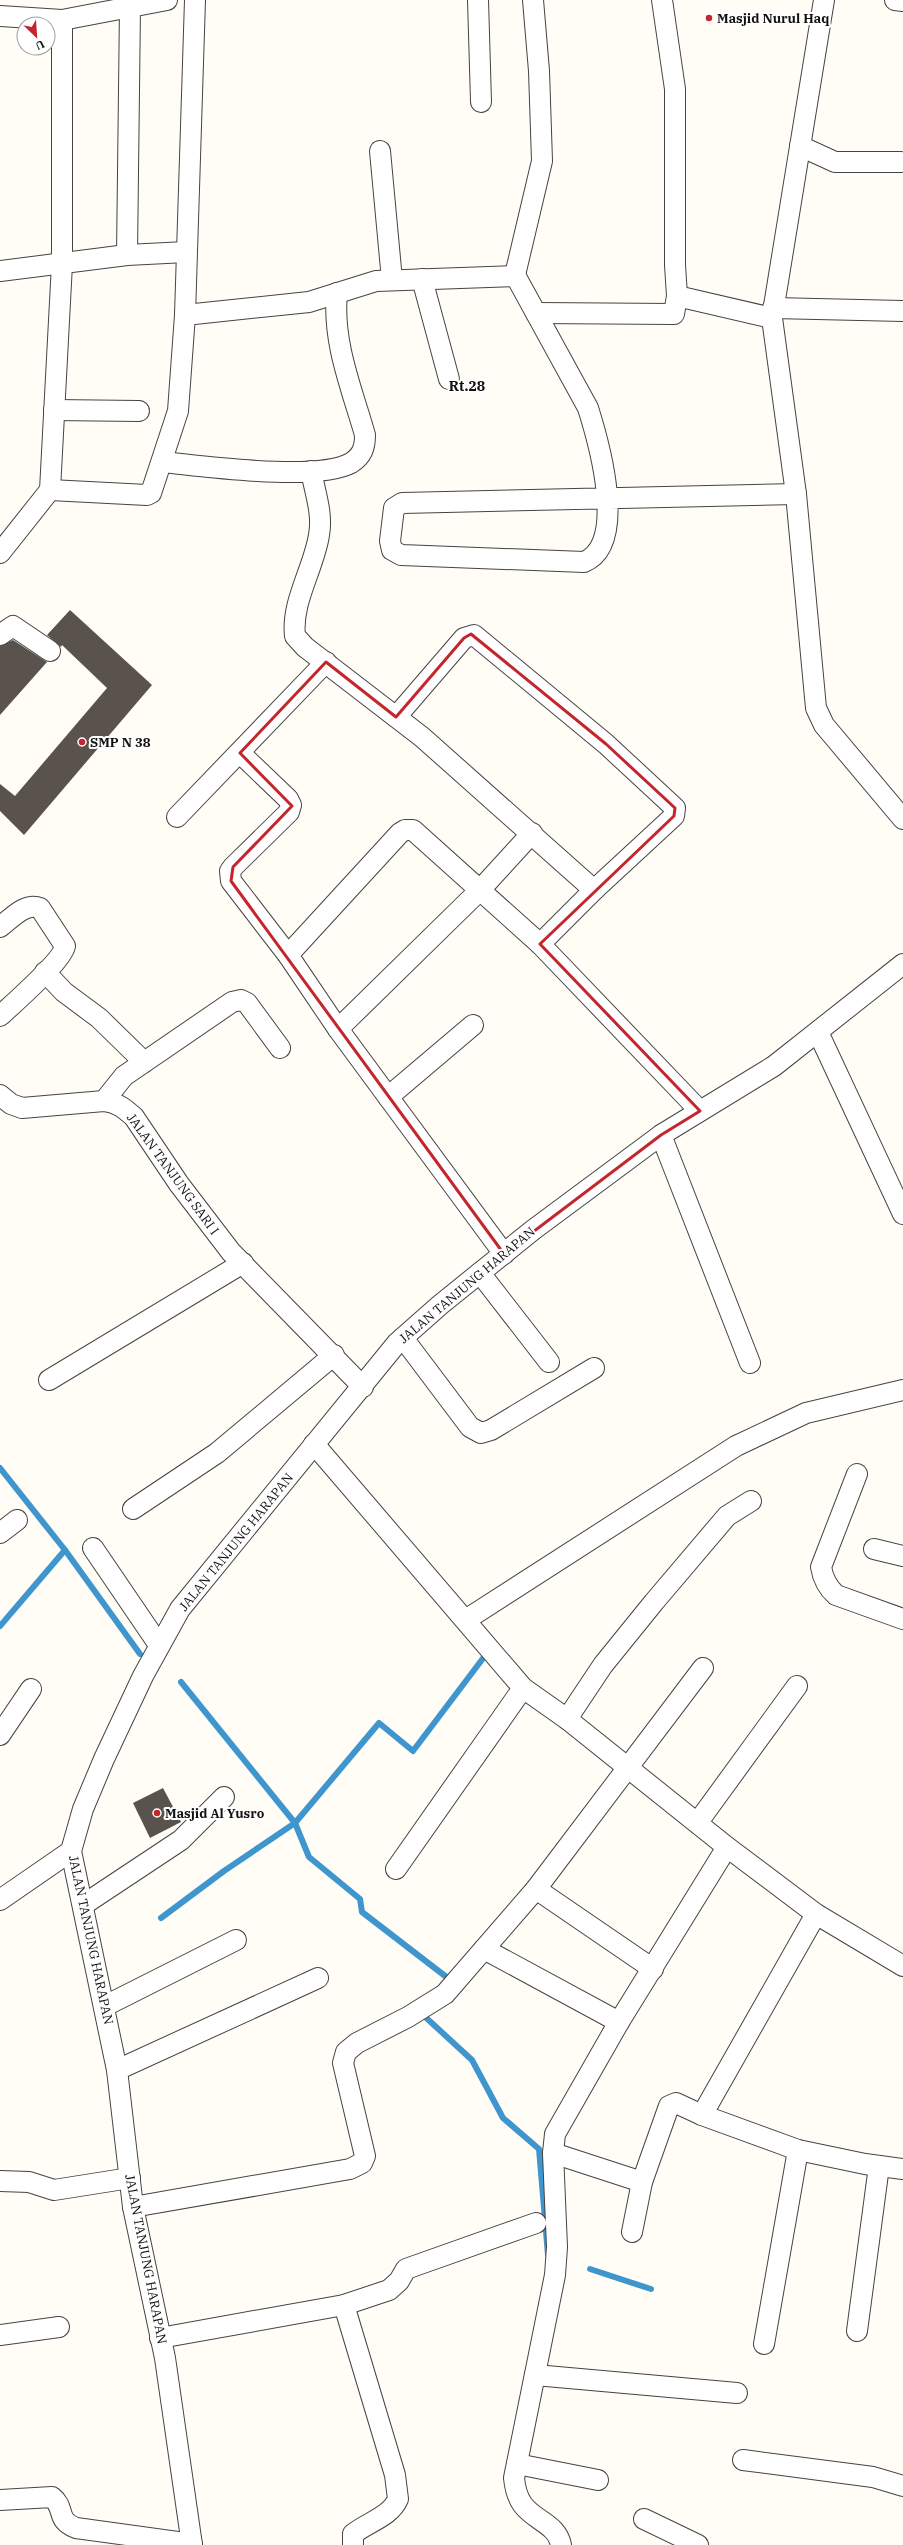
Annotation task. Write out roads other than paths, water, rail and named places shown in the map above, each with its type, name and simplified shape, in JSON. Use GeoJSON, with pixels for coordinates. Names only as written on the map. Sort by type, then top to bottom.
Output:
{"type":"FeatureCollection","features":[{"type":"Feature","properties":{"kind":"street"},"geometry":{"type":"LineString","coordinates":[[0,16],[62,20],[167,0]]}},
{"type":"Feature","properties":{"kind":"street"},"geometry":{"type":"LineString","coordinates":[[50,490],[146,495],[154,490],[178,411],[185,315],[195,0]]}},
{"type":"Feature","properties":{"kind":"street"},"geometry":{"type":"LineString","coordinates":[[478,0],[481,102]]}},
{"type":"Feature","properties":{"kind":"street"},"geometry":{"type":"LineString","coordinates":[[533,0],[539,71],[542,161],[516,276],[588,408],[595,430],[608,499],[605,537],[602,546],[595,556],[584,562],[402,555],[392,550],[390,546],[394,508],[402,503],[608,499],[796,494]]}},
{"type":"Feature","properties":{"kind":"street"},"geometry":{"type":"LineString","coordinates":[[536,313],[674,314],[677,296],[675,265],[675,89],[662,0]]}},
{"type":"Feature","properties":{"kind":"street"},"geometry":{"type":"LineString","coordinates":[[824,0],[772,313],[796,494],[816,708],[824,725],[903,819]]}},
{"type":"Feature","properties":{"kind":"street"},"geometry":{"type":"LineString","coordinates":[[895,0],[903,1]]}},
{"type":"Feature","properties":{"kind":"street"},"geometry":{"type":"LineString","coordinates":[[127,255],[130,7]]}},
{"type":"Feature","properties":{"kind":"street"},"geometry":{"type":"LineString","coordinates":[[0,553],[50,490],[62,264],[62,20]]}},
{"type":"Feature","properties":{"kind":"street"},"geometry":{"type":"LineString","coordinates":[[800,146],[835,162],[902,162]]}},
{"type":"Feature","properties":{"kind":"street"},"geometry":{"type":"LineString","coordinates":[[380,151],[392,280]]}},
{"type":"Feature","properties":{"kind":"street"},"geometry":{"type":"LineString","coordinates":[[0,271],[127,255],[186,252]]}},
{"type":"Feature","properties":{"kind":"street"},"geometry":{"type":"LineString","coordinates":[[185,315],[309,302],[376,281],[516,276]]}},
{"type":"Feature","properties":{"kind":"street"},"geometry":{"type":"LineString","coordinates":[[422,279],[449,379]]}},
{"type":"Feature","properties":{"kind":"street"},"geometry":{"type":"LineString","coordinates":[[162,462],[247,469],[311,471],[340,467],[351,463],[359,457],[365,443],[365,435],[338,342],[336,308],[337,293]]}},
{"type":"Feature","properties":{"kind":"street"},"geometry":{"type":"LineString","coordinates":[[677,296],[772,313],[903,311]]}},
{"type":"Feature","properties":{"kind":"street"},"geometry":{"type":"LineString","coordinates":[[54,410],[139,412]]}},
{"type":"Feature","properties":{"kind":"street"},"geometry":{"type":"LineString","coordinates":[[311,471],[319,512],[319,534],[301,596],[294,631],[298,640],[396,716],[532,833],[594,890]]}},
{"type":"Feature","properties":{"kind":"street"},"geometry":{"type":"LineString","coordinates":[[0,635],[13,626],[50,651]]}},
{"type":"Feature","properties":{"kind":"street"},"geometry":{"type":"LineString","coordinates":[[396,716],[464,638],[472,634],[606,744],[673,805],[676,812],[540,944]]}},
{"type":"Feature","properties":{"kind":"street"},"geometry":{"type":"LineString","coordinates":[[177,817],[326,662]]}},
{"type":"Feature","properties":{"kind":"street"},"geometry":{"type":"LineString","coordinates":[[240,753],[288,799],[291,805],[289,812],[233,867],[230,875],[234,886],[288,954],[338,1029],[504,1254]]}},
{"type":"Feature","properties":{"kind":"street"},"geometry":{"type":"LineString","coordinates":[[288,954],[405,830],[413,830],[540,944],[700,1111]]}},
{"type":"Feature","properties":{"kind":"street"},"geometry":{"type":"LineString","coordinates":[[338,1029],[480,890],[532,833]]}},
{"type":"Feature","properties":{"kind":"street"},"geometry":{"type":"LineString","coordinates":[[0,927],[29,906],[40,908],[65,946],[63,952],[45,972],[0,1016]]}},
{"type":"Feature","properties":{"kind":"street","name":"JALAN TANJUNG HARAPAN"},"geometry":{"type":"LineString","coordinates":[[192,2545],[160,2338],[133,2207],[117,2070],[105,2006],[71,1851],[83,1809],[104,1759],[160,1646],[189,1598],[314,1444],[403,1338],[504,1254],[661,1134],[774,1066],[903,964]]}},
{"type":"Feature","properties":{"kind":"street"},"geometry":{"type":"LineString","coordinates":[[45,972],[64,992],[100,1018],[144,1062]]}},
{"type":"Feature","properties":{"kind":"street"},"geometry":{"type":"LineString","coordinates":[[104,1101],[124,1076],[232,1002],[241,1000],[247,1002],[280,1048]]}},
{"type":"Feature","properties":{"kind":"street"},"geometry":{"type":"LineString","coordinates":[[388,1098],[473,1025]]}},
{"type":"Feature","properties":{"kind":"street"},"geometry":{"type":"LineString","coordinates":[[818,1032],[903,1214]]}},
{"type":"Feature","properties":{"kind":"street","name":"JALAN TANJUNG SARI I"},"geometry":{"type":"LineString","coordinates":[[2,1099],[16,1106],[26,1108],[104,1101],[116,1103],[134,1117],[196,1208],[242,1263],[363,1387]]}},
{"type":"Feature","properties":{"kind":"street"},"geometry":{"type":"LineString","coordinates":[[661,1134],[750,1363]]}},
{"type":"Feature","properties":{"kind":"street"},"geometry":{"type":"LineString","coordinates":[[49,1380],[242,1263]]}},
{"type":"Feature","properties":{"kind":"street"},"geometry":{"type":"LineString","coordinates":[[480,1273],[549,1362]]}},
{"type":"Feature","properties":{"kind":"street"},"geometry":{"type":"LineString","coordinates":[[403,1338],[470,1427],[482,1434],[594,1368]]}},
{"type":"Feature","properties":{"kind":"street"},"geometry":{"type":"LineString","coordinates":[[133,1509],[217,1453],[288,1391],[334,1356]]}},
{"type":"Feature","properties":{"kind":"street"},"geometry":{"type":"LineString","coordinates":[[467,1620],[736,1446],[806,1413],[903,1390]]}},
{"type":"Feature","properties":{"kind":"street"},"geometry":{"type":"LineString","coordinates":[[314,1444],[467,1620],[523,1688],[567,1719],[698,1822],[727,1847],[816,1914],[903,1966]]}},
{"type":"Feature","properties":{"kind":"street"},"geometry":{"type":"LineString","coordinates":[[857,1474],[821,1567],[822,1573],[828,1588],[836,1595],[903,1618]]}},
{"type":"Feature","properties":{"kind":"street"},"geometry":{"type":"LineString","coordinates":[[567,1719],[603,1665],[726,1516],[751,1501]]}},
{"type":"Feature","properties":{"kind":"street"},"geometry":{"type":"LineString","coordinates":[[0,1533],[17,1520]]}},
{"type":"Feature","properties":{"kind":"street"},"geometry":{"type":"LineString","coordinates":[[93,1548],[160,1646]]}},
{"type":"Feature","properties":{"kind":"street"},"geometry":{"type":"LineString","coordinates":[[874,1549],[903,1556]]}},
{"type":"Feature","properties":{"kind":"street"},"geometry":{"type":"LineString","coordinates":[[133,2207],[350,2169],[362,2163],[365,2156],[343,2063],[344,2057],[357,2043],[428,2005],[445,1994],[536,1889],[629,1769],[704,1668]]}},
{"type":"Feature","properties":{"kind":"street"},"geometry":{"type":"LineString","coordinates":[[698,1822],[797,1686]]}},
{"type":"Feature","properties":{"kind":"street"},"geometry":{"type":"LineString","coordinates":[[396,1869],[523,1688]]}},
{"type":"Feature","properties":{"kind":"street"},"geometry":{"type":"LineString","coordinates":[[0,1735],[31,1689]]}},
{"type":"Feature","properties":{"kind":"street"},"geometry":{"type":"LineString","coordinates":[[83,1905],[180,1840],[224,1797]]}},
{"type":"Feature","properties":{"kind":"street"},"geometry":{"type":"LineString","coordinates":[[561,2545],[559,2534],[528,2511],[516,2494],[514,2478],[555,2275],[557,2247],[552,2153],[555,2134],[619,2022],[727,1847]]}},
{"type":"Feature","properties":{"kind":"street"},"geometry":{"type":"LineString","coordinates":[[0,1900],[71,1851]]}},
{"type":"Feature","properties":{"kind":"street"},"geometry":{"type":"LineString","coordinates":[[536,1889],[653,1969]]}},
{"type":"Feature","properties":{"kind":"street"},"geometry":{"type":"LineString","coordinates":[[702,2115],[816,1914]]}},
{"type":"Feature","properties":{"kind":"street"},"geometry":{"type":"LineString","coordinates":[[105,2006],[236,1940]]}},
{"type":"Feature","properties":{"kind":"street"},"geometry":{"type":"LineString","coordinates":[[484,1949],[619,2022]]}},
{"type":"Feature","properties":{"kind":"street"},"geometry":{"type":"LineString","coordinates":[[117,2070],[318,1978]]}},
{"type":"Feature","properties":{"kind":"street"},"geometry":{"type":"LineString","coordinates":[[632,2232],[642,2182],[669,2106],[679,2103],[702,2115],[798,2150],[879,2166],[903,2169]]}},
{"type":"Feature","properties":{"kind":"street"},"geometry":{"type":"LineString","coordinates":[[764,2344],[798,2150]]}},
{"type":"Feature","properties":{"kind":"street"},"geometry":{"type":"LineString","coordinates":[[552,2153],[642,2182]]}},
{"type":"Feature","properties":{"kind":"street"},"geometry":{"type":"LineString","coordinates":[[857,2331],[879,2166]]}},
{"type":"Feature","properties":{"kind":"street"},"geometry":{"type":"LineString","coordinates":[[0,2181],[29,2182],[54,2190],[130,2178]]}},
{"type":"Feature","properties":{"kind":"street"},"geometry":{"type":"LineString","coordinates":[[160,2338],[344,2305],[389,2290],[399,2281],[406,2269],[536,2223]]}},
{"type":"Feature","properties":{"kind":"street"},"geometry":{"type":"LineString","coordinates":[[344,2305],[395,2475],[398,2499],[391,2511],[364,2525],[353,2534],[353,2545]]}},
{"type":"Feature","properties":{"kind":"street"},"geometry":{"type":"LineString","coordinates":[[0,2335],[59,2327]]}},
{"type":"Feature","properties":{"kind":"street"},"geometry":{"type":"LineString","coordinates":[[535,2375],[737,2393]]}},
{"type":"Feature","properties":{"kind":"street"},"geometry":{"type":"LineString","coordinates":[[743,2460],[873,2477],[903,2486]]}},
{"type":"Feature","properties":{"kind":"street"},"geometry":{"type":"LineString","coordinates":[[517,2464],[598,2480]]}},
{"type":"Feature","properties":{"kind":"street"},"geometry":{"type":"LineString","coordinates":[[0,2500],[52,2497],[59,2504],[62,2518],[66,2524],[76,2528],[192,2545]]}},
{"type":"Feature","properties":{"kind":"street"},"geometry":{"type":"LineString","coordinates":[[644,2518],[698,2545]]}},
{"type":"Feature","properties":{"kind":"waterway"},"geometry":{"type":"LineString","coordinates":[[0,1468],[65,1550],[140,1654]]}},
{"type":"Feature","properties":{"kind":"waterway"},"geometry":{"type":"LineString","coordinates":[[0,1626],[65,1550]]}},
{"type":"Feature","properties":{"kind":"waterway"},"geometry":{"type":"LineString","coordinates":[[161,1918],[224,1871],[295,1823],[379,1723],[413,1751],[484,1657]]}},
{"type":"Feature","properties":{"kind":"waterway"},"geometry":{"type":"LineString","coordinates":[[181,1682],[295,1823],[309,1857],[360,1899],[362,1912],[449,1979],[445,1983]]}},
{"type":"Feature","properties":{"kind":"waterway"},"geometry":{"type":"LineString","coordinates":[[424,2011],[422,2014],[472,2060],[503,2118],[539,2149],[548,2255]]}},
{"type":"Feature","properties":{"kind":"waterway"},"geometry":{"type":"LineString","coordinates":[[590,2269],[651,2289]]}},
{"type":"Feature","properties":{"kind":"place","name":"Masjid Nurul Haq"},"geometry":{"type":"Point","coordinates":[709,18]}},
{"type":"Feature","properties":{"kind":"place","name":"SMP N 38"},"geometry":{"type":"Point","coordinates":[82,742]}},
{"type":"Feature","properties":{"kind":"place","name":"Masjid Al Yusro"},"geometry":{"type":"Point","coordinates":[157,1813]}},
{"type":"Feature","properties":{"kind":"district","name":"Rt.28"},"geometry":{"type":"Point","coordinates":[467,386]}}]}
